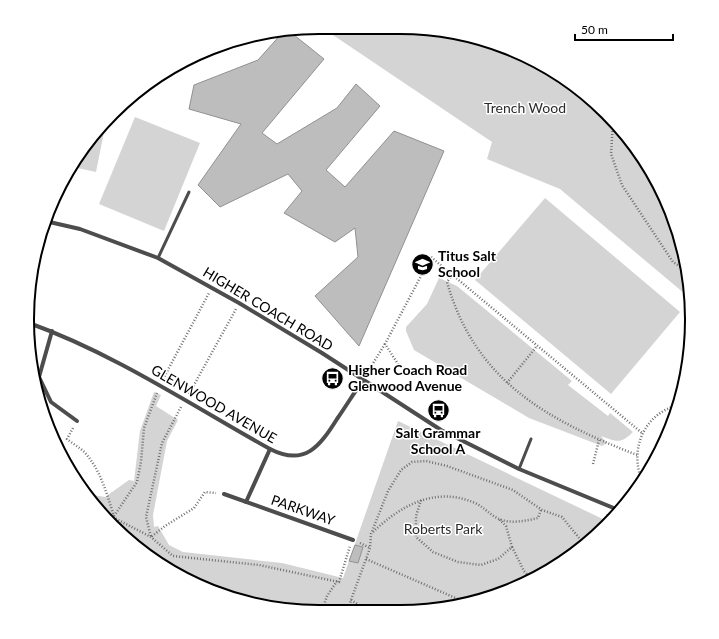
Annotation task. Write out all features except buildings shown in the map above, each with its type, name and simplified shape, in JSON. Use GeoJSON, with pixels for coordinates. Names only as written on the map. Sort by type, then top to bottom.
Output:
{"type":"FeatureCollection","features":[{"type":"Feature","properties":{"kind":"street","name":"HIGHER COACH ROAD"},"geometry":{"type":"LineString","coordinates":[[51,223],[80,230],[158,258],[239,303],[441,430],[519,469],[614,508]]}},
{"type":"Feature","properties":{"kind":"street","name":"GLENWOOD AVENUE"},"geometry":{"type":"LineString","coordinates":[[34,325],[52,331],[122,364],[270,449],[278,453],[295,456],[304,454],[323,442],[363,380]]}},
{"type":"Feature","properties":{"kind":"street"},"geometry":{"type":"LineString","coordinates":[[39,376],[52,331]]}},
{"type":"Feature","properties":{"kind":"street"},"geometry":{"type":"LineString","coordinates":[[40,380],[51,402],[77,421]]}},
{"type":"Feature","properties":{"kind":"street"},"geometry":{"type":"LineString","coordinates":[[246,502],[270,449]]}},
{"type":"Feature","properties":{"kind":"street","name":"PARKWAY"},"geometry":{"type":"LineString","coordinates":[[224,494],[353,540]]}},
{"type":"Feature","properties":{"kind":"lane"},"geometry":{"type":"LineString","coordinates":[[158,258],[189,192]]}},
{"type":"Feature","properties":{"kind":"lane"},"geometry":{"type":"LineString","coordinates":[[519,469],[532,440]]}},
{"type":"Feature","properties":{"kind":"path"},"geometry":{"type":"LineString","coordinates":[[613,130],[611,154],[622,185],[673,262],[681,267]]}},
{"type":"Feature","properties":{"kind":"path"},"geometry":{"type":"LineString","coordinates":[[363,380],[385,344],[431,257],[642,433]]}},
{"type":"Feature","properties":{"kind":"path"},"geometry":{"type":"LineString","coordinates":[[452,275],[447,282],[452,299],[462,321],[474,344],[490,365],[507,383],[554,418],[599,440],[637,455]]}},
{"type":"Feature","properties":{"kind":"path"},"geometry":{"type":"LineString","coordinates":[[114,516],[137,482],[141,462],[144,428],[160,386],[212,287]]}},
{"type":"Feature","properties":{"kind":"path"},"geometry":{"type":"LineString","coordinates":[[151,537],[146,518],[162,443],[239,303]]}},
{"type":"Feature","properties":{"kind":"path"},"geometry":{"type":"LineString","coordinates":[[385,344],[400,367]]}},
{"type":"Feature","properties":{"kind":"path"},"geometry":{"type":"LineString","coordinates":[[507,383],[537,346]]}},
{"type":"Feature","properties":{"kind":"path"},"geometry":{"type":"LineString","coordinates":[[640,474],[637,455],[638,444],[642,433],[658,414],[671,406]]}},
{"type":"Feature","properties":{"kind":"path"},"geometry":{"type":"LineString","coordinates":[[77,421],[67,439],[85,453],[93,463],[100,475],[114,516],[151,537],[173,556],[259,565],[337,581]]}},
{"type":"Feature","properties":{"kind":"path"},"geometry":{"type":"LineString","coordinates":[[593,464],[599,440]]}},
{"type":"Feature","properties":{"kind":"path"},"geometry":{"type":"LineString","coordinates":[[349,605],[370,548],[371,534],[388,491],[401,470],[412,462],[426,462],[447,466],[513,490],[542,510],[562,517],[581,539]]}},
{"type":"Feature","properties":{"kind":"path"},"geometry":{"type":"LineString","coordinates":[[151,537],[165,526],[194,508],[205,492],[224,494]]}},
{"type":"Feature","properties":{"kind":"path"},"geometry":{"type":"LineString","coordinates":[[371,534],[390,516],[421,500],[447,496],[476,503],[499,519],[506,526],[512,547],[528,575]]}},
{"type":"Feature","properties":{"kind":"path"},"geometry":{"type":"LineString","coordinates":[[421,500],[416,516],[416,537],[433,552],[458,562],[481,565],[498,559],[512,547]]}},
{"type":"Feature","properties":{"kind":"path"},"geometry":{"type":"LineString","coordinates":[[499,519],[522,522],[538,518],[542,510]]}},
{"type":"Feature","properties":{"kind":"path"},"geometry":{"type":"LineString","coordinates":[[324,605],[327,596],[337,581],[339,582],[353,540]]}},
{"type":"Feature","properties":{"kind":"path"},"geometry":{"type":"LineString","coordinates":[[366,559],[458,599]]}},
{"type":"Feature","properties":{"kind":"path"},"geometry":{"type":"LineString","coordinates":[[351,600],[359,605]]}},
{"type":"Feature","properties":{"kind":"green space","name":"Trench Wood"},"geometry":{"type":"Polygon","coordinates":[[[331,34],[400,34],[437,36],[455,39],[491,49],[526,63],[558,82],[573,93],[588,105],[614,131],[637,161],[656,193],[670,228],[680,264],[684,293],[560,189],[487,159],[492,142],[331,34]]]}},
{"type":"Feature","properties":{"kind":"green space"},"geometry":{"type":"Polygon","coordinates":[[[135,117],[200,143],[164,231],[99,204],[135,117]]]}},
{"type":"Feature","properties":{"kind":"green space"},"geometry":{"type":"Polygon","coordinates":[[[104,132],[96,172],[78,168],[104,132]]]}},
{"type":"Feature","properties":{"kind":"green space"},"geometry":{"type":"Polygon","coordinates":[[[545,198],[680,312],[611,394],[475,280],[545,198]]]}},
{"type":"Feature","properties":{"kind":"green space"},"geometry":{"type":"Polygon","coordinates":[[[439,278],[457,286],[572,381],[568,385],[608,416],[610,413],[633,432],[625,439],[618,441],[601,436],[607,443],[602,446],[529,418],[414,350],[406,331],[406,327],[427,304],[439,278]]]}},
{"type":"Feature","properties":{"kind":"green space","name":"Roberts Park"},"geometry":{"type":"Polygon","coordinates":[[[154,392],[161,395],[156,406],[178,420],[167,441],[153,515],[154,527],[158,526],[169,545],[183,552],[282,563],[343,578],[398,421],[603,519],[573,546],[558,557],[526,576],[491,590],[455,600],[437,603],[400,605],[320,605],[282,603],[264,600],[228,590],[193,576],[177,567],[161,557],[131,534],[105,508],[95,495],[105,497],[129,480],[134,481],[140,431],[154,392]]]}},
{"type":"Feature","properties":{"kind":"place","name":"Titus Salt School"},"geometry":{"type":"Point","coordinates":[422,264]}},
{"type":"Feature","properties":{"kind":"place","name":"Higher Coach Road Glenwood Avenue"},"geometry":{"type":"Point","coordinates":[332,378]}},
{"type":"Feature","properties":{"kind":"place","name":"Salt Grammar School A"},"geometry":{"type":"Point","coordinates":[438,411]}}]}
